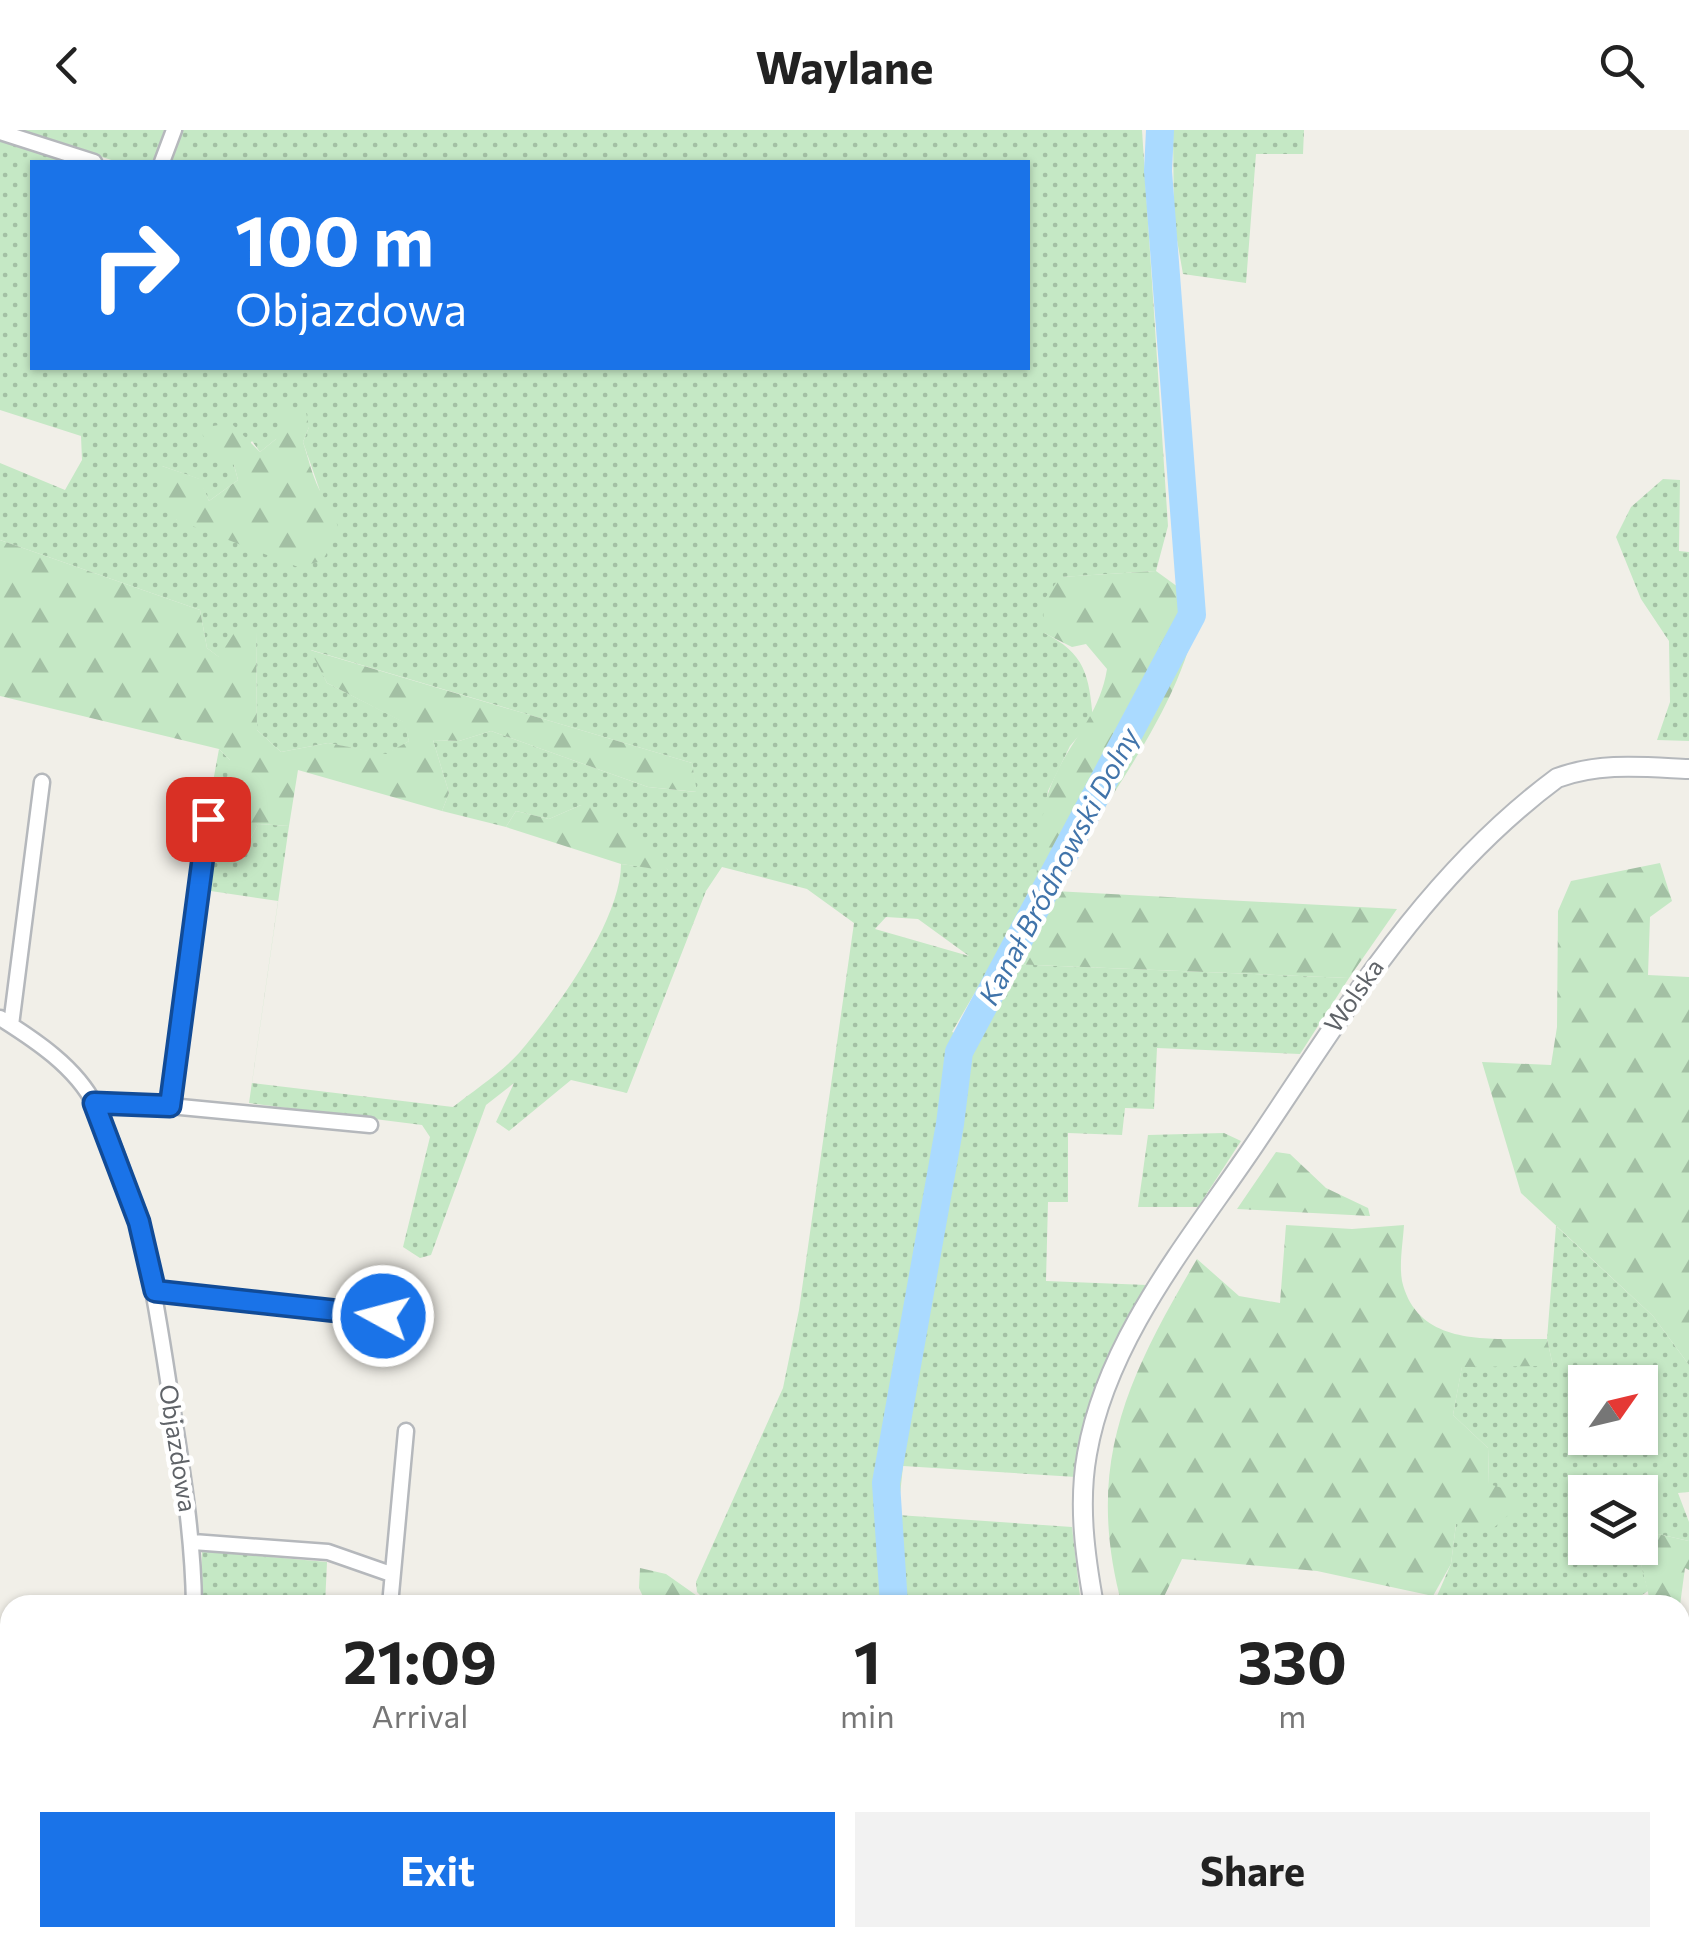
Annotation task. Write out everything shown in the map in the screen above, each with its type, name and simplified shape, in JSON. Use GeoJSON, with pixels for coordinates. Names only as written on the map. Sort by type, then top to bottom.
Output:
{"type":"FeatureCollection","features":[{"type":"Feature","properties":{"kind":"street"},"geometry":{"type":"LineString","coordinates":[[163,160],[174,130]]}},
{"type":"Feature","properties":{"kind":"street"},"geometry":{"type":"LineString","coordinates":[[0,132],[88,160]]}},
{"type":"Feature","properties":{"kind":"street","name":"Wolska"},"geometry":{"type":"LineString","coordinates":[[1093,1595],[1082,1518],[1087,1454],[1119,1358],[1156,1290],[1351,996],[1418,910],[1557,778],[1597,767],[1689,768]]}},
{"type":"Feature","properties":{"kind":"street","name":"Objazdowa"},"geometry":{"type":"LineString","coordinates":[[42,782],[6,1021],[69,1069],[94,1103],[139,1222],[155,1291],[193,1542],[194,1595]]}},
{"type":"Feature","properties":{"kind":"street"},"geometry":{"type":"LineString","coordinates":[[170,1106],[208,819]]}},
{"type":"Feature","properties":{"kind":"street"},"geometry":{"type":"LineString","coordinates":[[94,1103],[170,1106],[370,1125]]}},
{"type":"Feature","properties":{"kind":"street"},"geometry":{"type":"LineString","coordinates":[[155,1291],[383,1316]]}},
{"type":"Feature","properties":{"kind":"street"},"geometry":{"type":"LineString","coordinates":[[390,1595],[406,1431]]}},
{"type":"Feature","properties":{"kind":"street"},"geometry":{"type":"LineString","coordinates":[[193,1542],[328,1552],[391,1574]]}},
{"type":"Feature","properties":{"kind":"green space"},"geometry":{"type":"Polygon","coordinates":[[[14,130],[164,130],[155,160],[112,160],[14,130]]]}},
{"type":"Feature","properties":{"kind":"green space"},"geometry":{"type":"Polygon","coordinates":[[[182,130],[1142,130],[1168,526],[1156,571],[1061,577],[1044,633],[1068,649],[1082,667],[1093,719],[1070,746],[1048,791],[1035,889],[952,1032],[974,1040],[1013,964],[1349,978],[1300,1054],[1157,1048],[1154,1109],[1125,1108],[1122,1135],[1068,1133],[1068,1202],[1048,1202],[1046,1281],[1147,1285],[1100,1376],[1085,1424],[1076,1477],[903,1466],[898,1515],[1072,1527],[1080,1595],[697,1592],[696,1582],[783,1388],[799,1310],[854,923],[807,889],[722,867],[706,891],[627,1093],[571,1080],[509,1131],[496,1122],[514,1083],[486,1105],[431,1255],[420,1258],[403,1247],[430,1137],[422,1125],[249,1103],[278,901],[204,890],[212,826],[223,817],[209,804],[219,749],[230,760],[233,809],[244,852],[258,824],[289,826],[252,1083],[453,1107],[512,1060],[568,989],[610,911],[621,864],[668,870],[581,805],[549,819],[516,811],[506,827],[442,811],[449,793],[433,740],[459,741],[491,731],[648,787],[696,792],[692,763],[311,650],[327,683],[404,722],[409,741],[386,755],[328,743],[281,752],[257,730],[256,631],[220,658],[207,648],[200,610],[0,540],[0,463],[65,490],[82,460],[81,436],[0,410],[0,139],[70,160],[30,160],[30,370],[1030,370],[1030,160],[173,160],[182,130]],[[309,427],[276,439],[260,452],[252,441],[234,465],[238,480],[209,501],[199,479],[162,466],[177,520],[320,491],[303,442],[309,427]],[[886,917],[875,929],[969,956],[918,919],[886,917]]]}},
{"type":"Feature","properties":{"kind":"green space"},"geometry":{"type":"Polygon","coordinates":[[[1173,130],[1304,130],[1303,154],[1256,154],[1246,283],[1183,274],[1174,223],[1173,130]]]}},
{"type":"Feature","properties":{"kind":"green space"},"geometry":{"type":"Polygon","coordinates":[[[283,411],[306,412],[309,427],[303,442],[317,484],[337,524],[322,561],[298,567],[177,520],[159,500],[162,466],[200,479],[209,501],[238,480],[234,465],[208,453],[201,428],[231,423],[260,452],[276,439],[283,411]]]}},
{"type":"Feature","properties":{"kind":"green space"},"geometry":{"type":"Polygon","coordinates":[[[1663,479],[1680,480],[1679,551],[1689,552],[1689,741],[1657,740],[1670,702],[1669,641],[1641,599],[1616,537],[1631,507],[1663,479]]]}},
{"type":"Feature","properties":{"kind":"green space"},"geometry":{"type":"Polygon","coordinates":[[[0,540],[200,610],[207,648],[219,657],[236,630],[247,626],[256,631],[257,730],[281,752],[328,743],[386,754],[409,741],[403,722],[327,683],[310,650],[692,763],[697,792],[648,787],[491,731],[459,741],[433,740],[449,793],[442,811],[298,770],[289,826],[258,824],[244,852],[230,851],[230,760],[219,749],[0,696],[0,540]]]}},
{"type":"Feature","properties":{"kind":"green space"},"geometry":{"type":"Polygon","coordinates":[[[1156,571],[1178,587],[1200,594],[1193,634],[1163,711],[1054,891],[1397,909],[1349,978],[1013,964],[1053,892],[1035,889],[1046,799],[1097,702],[1107,669],[1086,644],[1072,647],[1044,633],[1043,601],[1060,577],[1156,571]]]}},
{"type":"Feature","properties":{"kind":"green space"},"geometry":{"type":"Polygon","coordinates":[[[581,805],[612,810],[669,871],[621,864],[506,827],[516,811],[549,819],[581,805]]]}},
{"type":"Feature","properties":{"kind":"green space"},"geometry":{"type":"Polygon","coordinates":[[[1660,863],[1672,901],[1650,917],[1648,975],[1689,977],[1689,1365],[1653,1316],[1521,1193],[1482,1062],[1551,1065],[1557,1027],[1558,911],[1571,881],[1660,863]]]}},
{"type":"Feature","properties":{"kind":"green space"},"geometry":{"type":"Polygon","coordinates":[[[1224,1133],[1241,1141],[1198,1207],[1138,1207],[1148,1135],[1224,1133]]]}},
{"type":"Feature","properties":{"kind":"green space"},"geometry":{"type":"Polygon","coordinates":[[[1276,1152],[1290,1154],[1326,1188],[1368,1208],[1370,1216],[1237,1209],[1276,1152]]]}},
{"type":"Feature","properties":{"kind":"green space"},"geometry":{"type":"Polygon","coordinates":[[[1286,1225],[1352,1229],[1404,1225],[1402,1281],[1411,1303],[1424,1319],[1460,1335],[1547,1339],[1553,1366],[1462,1367],[1453,1415],[1488,1448],[1489,1484],[1512,1491],[1519,1506],[1490,1531],[1456,1524],[1451,1564],[1434,1595],[1317,1571],[1182,1559],[1165,1595],[1120,1595],[1111,1555],[1111,1465],[1132,1384],[1172,1302],[1197,1259],[1239,1296],[1280,1303],[1286,1225]]]}},
{"type":"Feature","properties":{"kind":"green space"},"geometry":{"type":"Polygon","coordinates":[[[1556,1226],[1653,1316],[1689,1365],[1689,1492],[1678,1493],[1689,1522],[1689,1541],[1658,1534],[1658,1475],[1568,1475],[1568,1565],[1641,1565],[1648,1591],[1642,1595],[1437,1595],[1451,1564],[1456,1524],[1489,1484],[1488,1448],[1453,1415],[1462,1366],[1553,1366],[1547,1339],[1556,1226]]]}},
{"type":"Feature","properties":{"kind":"green space"},"geometry":{"type":"Polygon","coordinates":[[[1658,1534],[1689,1541],[1689,1570],[1685,1568],[1681,1595],[1649,1595],[1641,1565],[1658,1565],[1658,1534]]]}},
{"type":"Feature","properties":{"kind":"green space"},"geometry":{"type":"Polygon","coordinates":[[[202,1551],[327,1562],[325,1595],[200,1595],[202,1551]]]}},
{"type":"Feature","properties":{"kind":"green space"},"geometry":{"type":"Polygon","coordinates":[[[640,1568],[666,1574],[696,1595],[642,1595],[640,1568]]]}},
{"type":"Feature","properties":{"kind":"waterway","name":"Kanał Bródnowski Dolny"},"geometry":{"type":"LineString","coordinates":[[893,1595],[886,1483],[950,1124],[959,1052],[1192,615],[1158,171],[1160,130]]}},
{"type":"Feature","properties":{"kind":"route"},"geometry":{"type":"LineString","coordinates":[[208,819],[170,1106],[94,1103],[139,1222],[155,1291],[210,1294],[383,1316]]}}]}
